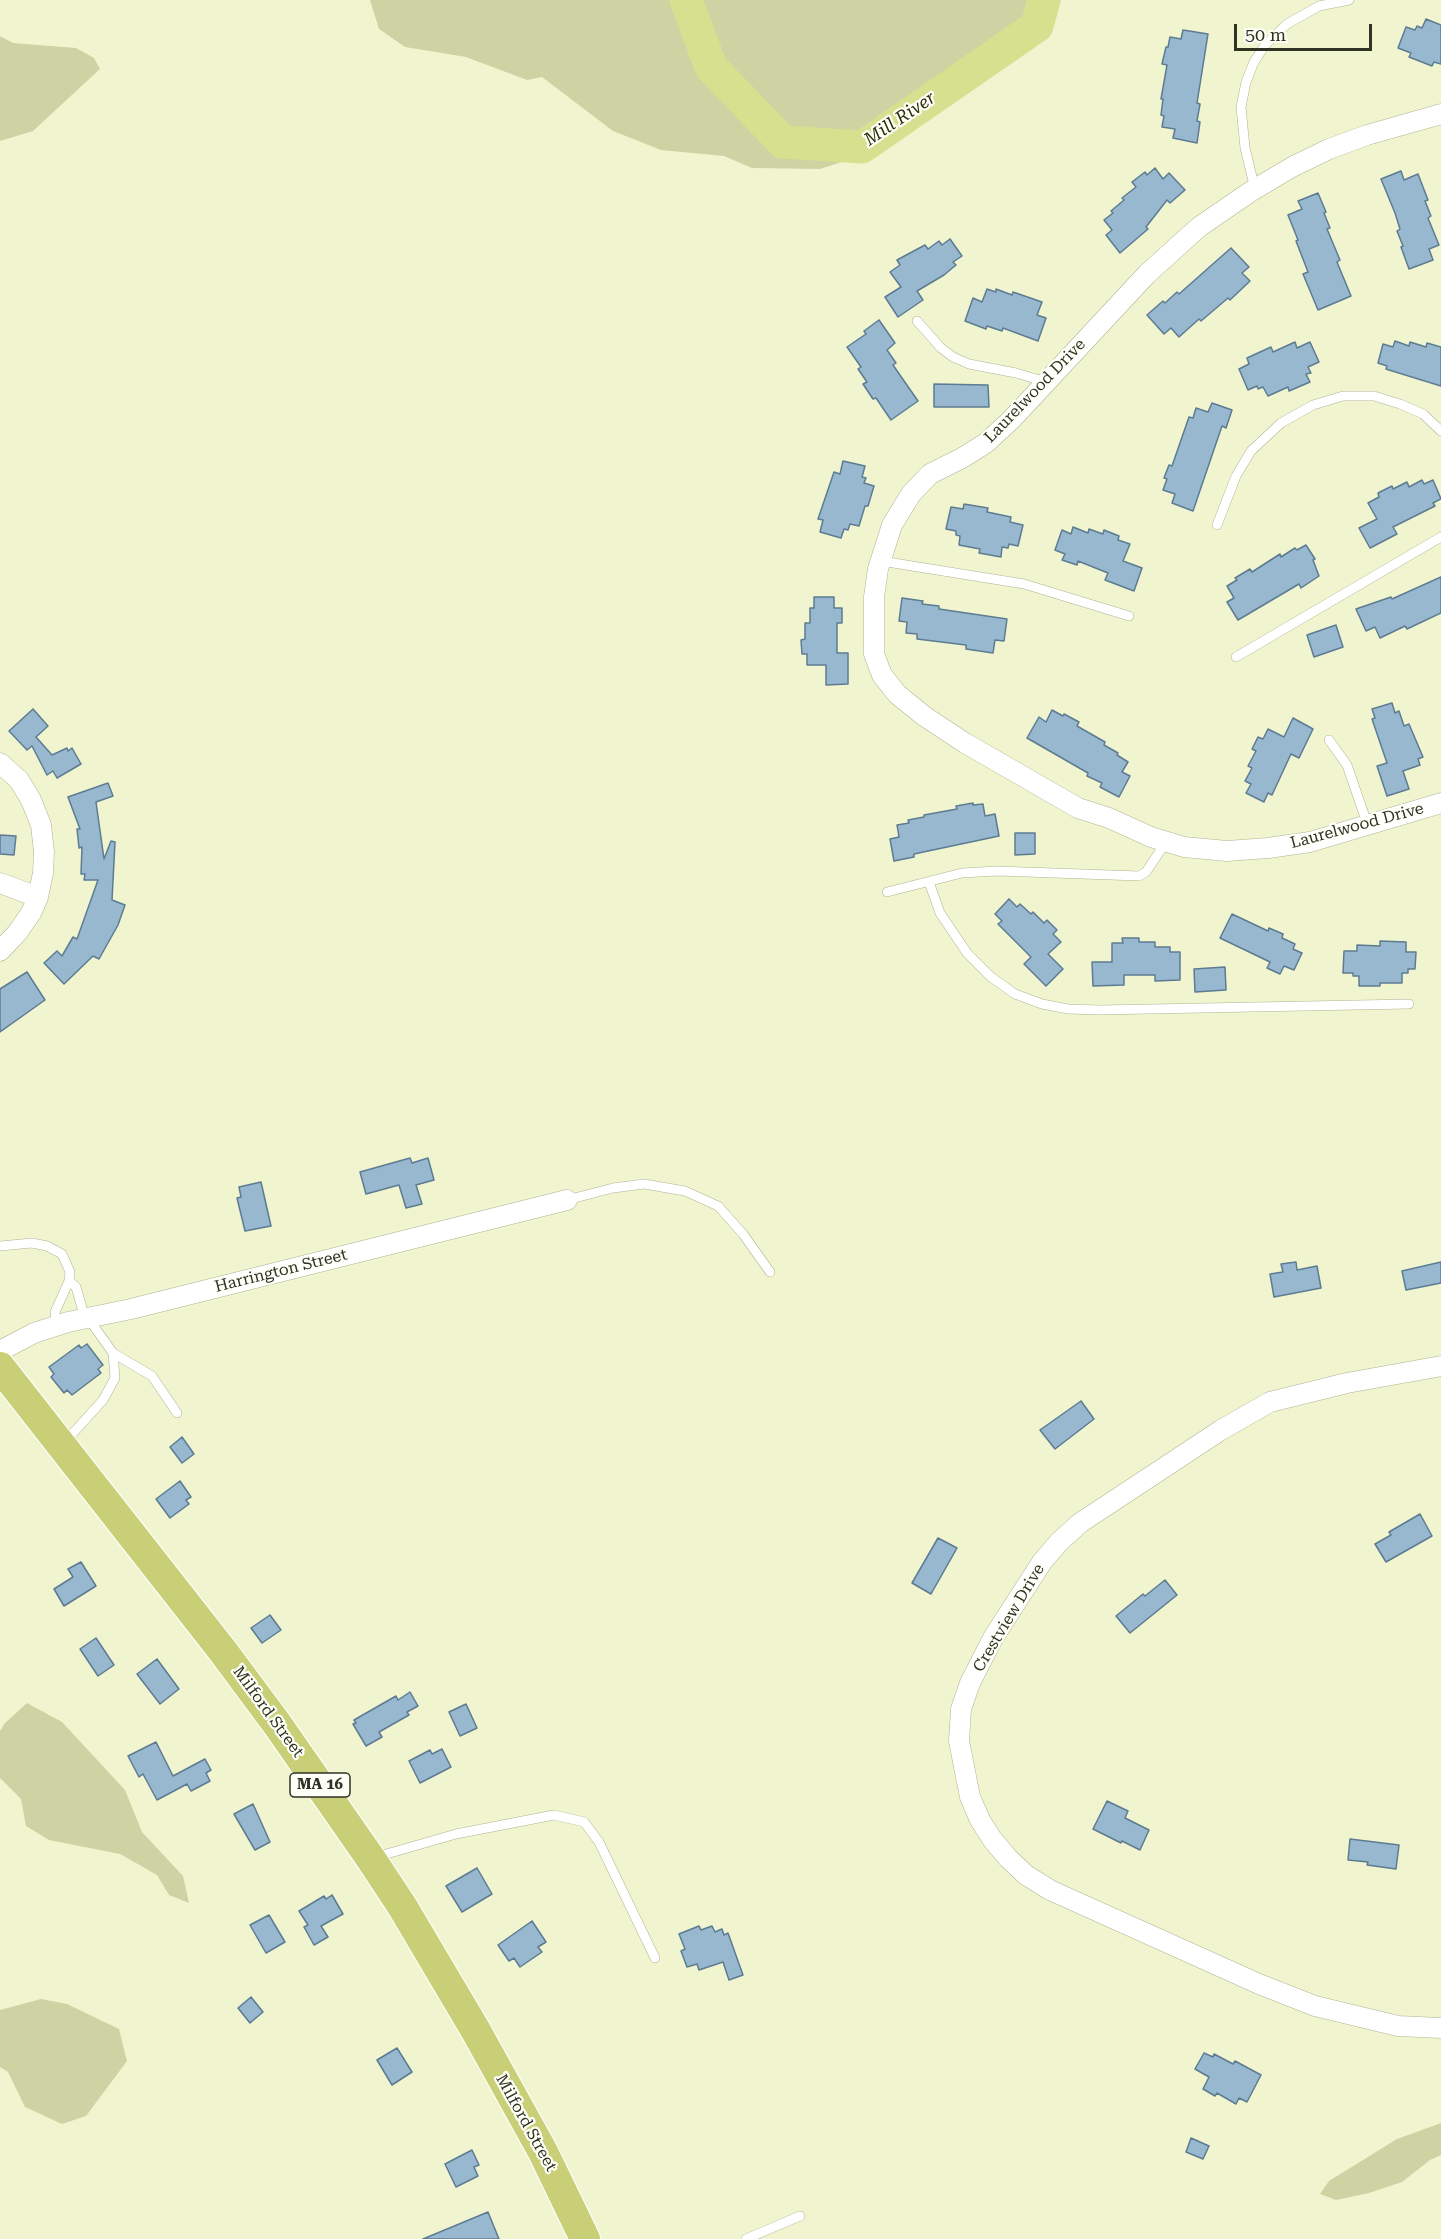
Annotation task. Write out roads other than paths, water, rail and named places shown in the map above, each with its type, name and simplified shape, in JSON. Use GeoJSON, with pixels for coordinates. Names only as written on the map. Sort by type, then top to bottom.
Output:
{"type":"FeatureCollection","features":[{"type":"Feature","properties":{"kind":"main road","name":"Milford Street"},"geometry":{"type":"LineString","coordinates":[[0,1367],[222,1650],[284,1733],[371,1859],[402,1906],[476,2031],[543,2151],[585,2239]]}},
{"type":"Feature","properties":{"kind":"street","name":"Laurelwood Drive"},"geometry":{"type":"LineString","coordinates":[[1441,114],[1329,149],[1255,189],[1199,227],[1147,274],[1011,420],[986,443],[930,474],[911,494],[892,525],[880,561],[874,597],[874,654],[882,675],[897,694],[924,716],[965,743],[1078,808],[1166,842],[1184,847],[1227,851],[1268,848],[1310,842],[1441,803]]}},
{"type":"Feature","properties":{"kind":"street"},"geometry":{"type":"LineString","coordinates":[[0,763],[19,780],[31,800],[41,825],[44,852],[38,897],[31,914],[0,951]]}},
{"type":"Feature","properties":{"kind":"street"},"geometry":{"type":"LineString","coordinates":[[0,883],[38,897]]}},
{"type":"Feature","properties":{"kind":"street","name":"Harrington Street"},"geometry":{"type":"LineString","coordinates":[[0,1351],[34,1333],[56,1325],[131,1309],[567,1200]]}},
{"type":"Feature","properties":{"kind":"street","name":"Crestview Drive"},"geometry":{"type":"LineString","coordinates":[[1441,1366],[1347,1383],[1270,1402],[1221,1430],[1080,1523],[1042,1562],[993,1638],[970,1683],[961,1709],[959,1741],[970,1797],[980,1820],[1008,1858],[1026,1875],[1050,1890],[1259,1984],[1315,2006],[1398,2026],[1441,2028]]}},
{"type":"Feature","properties":{"kind":"lane"},"geometry":{"type":"LineString","coordinates":[[1255,189],[1242,128],[1241,107],[1246,82],[1254,62],[1265,45],[1287,24],[1318,3],[1349,0]]}},
{"type":"Feature","properties":{"kind":"lane"},"geometry":{"type":"LineString","coordinates":[[917,321],[941,348],[953,357],[969,364],[1016,373],[1046,382]]}},
{"type":"Feature","properties":{"kind":"lane"},"geometry":{"type":"LineString","coordinates":[[1217,525],[1236,476],[1251,451],[1281,423],[1313,405],[1343,396],[1374,396],[1423,414],[1441,431]]}},
{"type":"Feature","properties":{"kind":"lane"},"geometry":{"type":"LineString","coordinates":[[1236,657],[1441,537]]}},
{"type":"Feature","properties":{"kind":"lane"},"geometry":{"type":"LineString","coordinates":[[880,561],[1024,584],[1129,616]]}},
{"type":"Feature","properties":{"kind":"lane"},"geometry":{"type":"LineString","coordinates":[[1329,740],[1347,765],[1368,826]]}},
{"type":"Feature","properties":{"kind":"lane"},"geometry":{"type":"LineString","coordinates":[[887,892],[962,873],[997,871],[1139,876],[1146,872],[1166,842]]}},
{"type":"Feature","properties":{"kind":"lane"},"geometry":{"type":"LineString","coordinates":[[929,882],[940,913],[968,953],[992,977],[1015,994],[1042,1004],[1068,1009],[1099,1010],[1409,1004]]}},
{"type":"Feature","properties":{"kind":"lane"},"geometry":{"type":"LineString","coordinates":[[567,1200],[613,1188],[644,1184],[685,1191],[718,1206],[743,1234],[770,1272]]}},
{"type":"Feature","properties":{"kind":"lane"},"geometry":{"type":"LineString","coordinates":[[0,1246],[32,1244],[56,1250],[62,1254],[70,1272],[69,1281],[55,1312],[56,1325]]}},
{"type":"Feature","properties":{"kind":"lane"},"geometry":{"type":"LineString","coordinates":[[69,1281],[76,1287],[87,1318],[113,1353],[152,1376],[177,1413]]}},
{"type":"Feature","properties":{"kind":"lane"},"geometry":{"type":"LineString","coordinates":[[62,1446],[103,1400],[115,1378],[113,1353]]}},
{"type":"Feature","properties":{"kind":"lane"},"geometry":{"type":"LineString","coordinates":[[371,1859],[456,1834],[554,1815],[584,1822],[599,1842],[655,1958]]}},
{"type":"Feature","properties":{"kind":"lane"},"geometry":{"type":"LineString","coordinates":[[746,2239],[800,2216]]}},
{"type":"Feature","properties":{"kind":"waterway","name":"Mill River"},"geometry":{"type":"LineString","coordinates":[[686,0],[711,67],[783,142],[862,147],[1037,26],[1044,0]]}}]}
